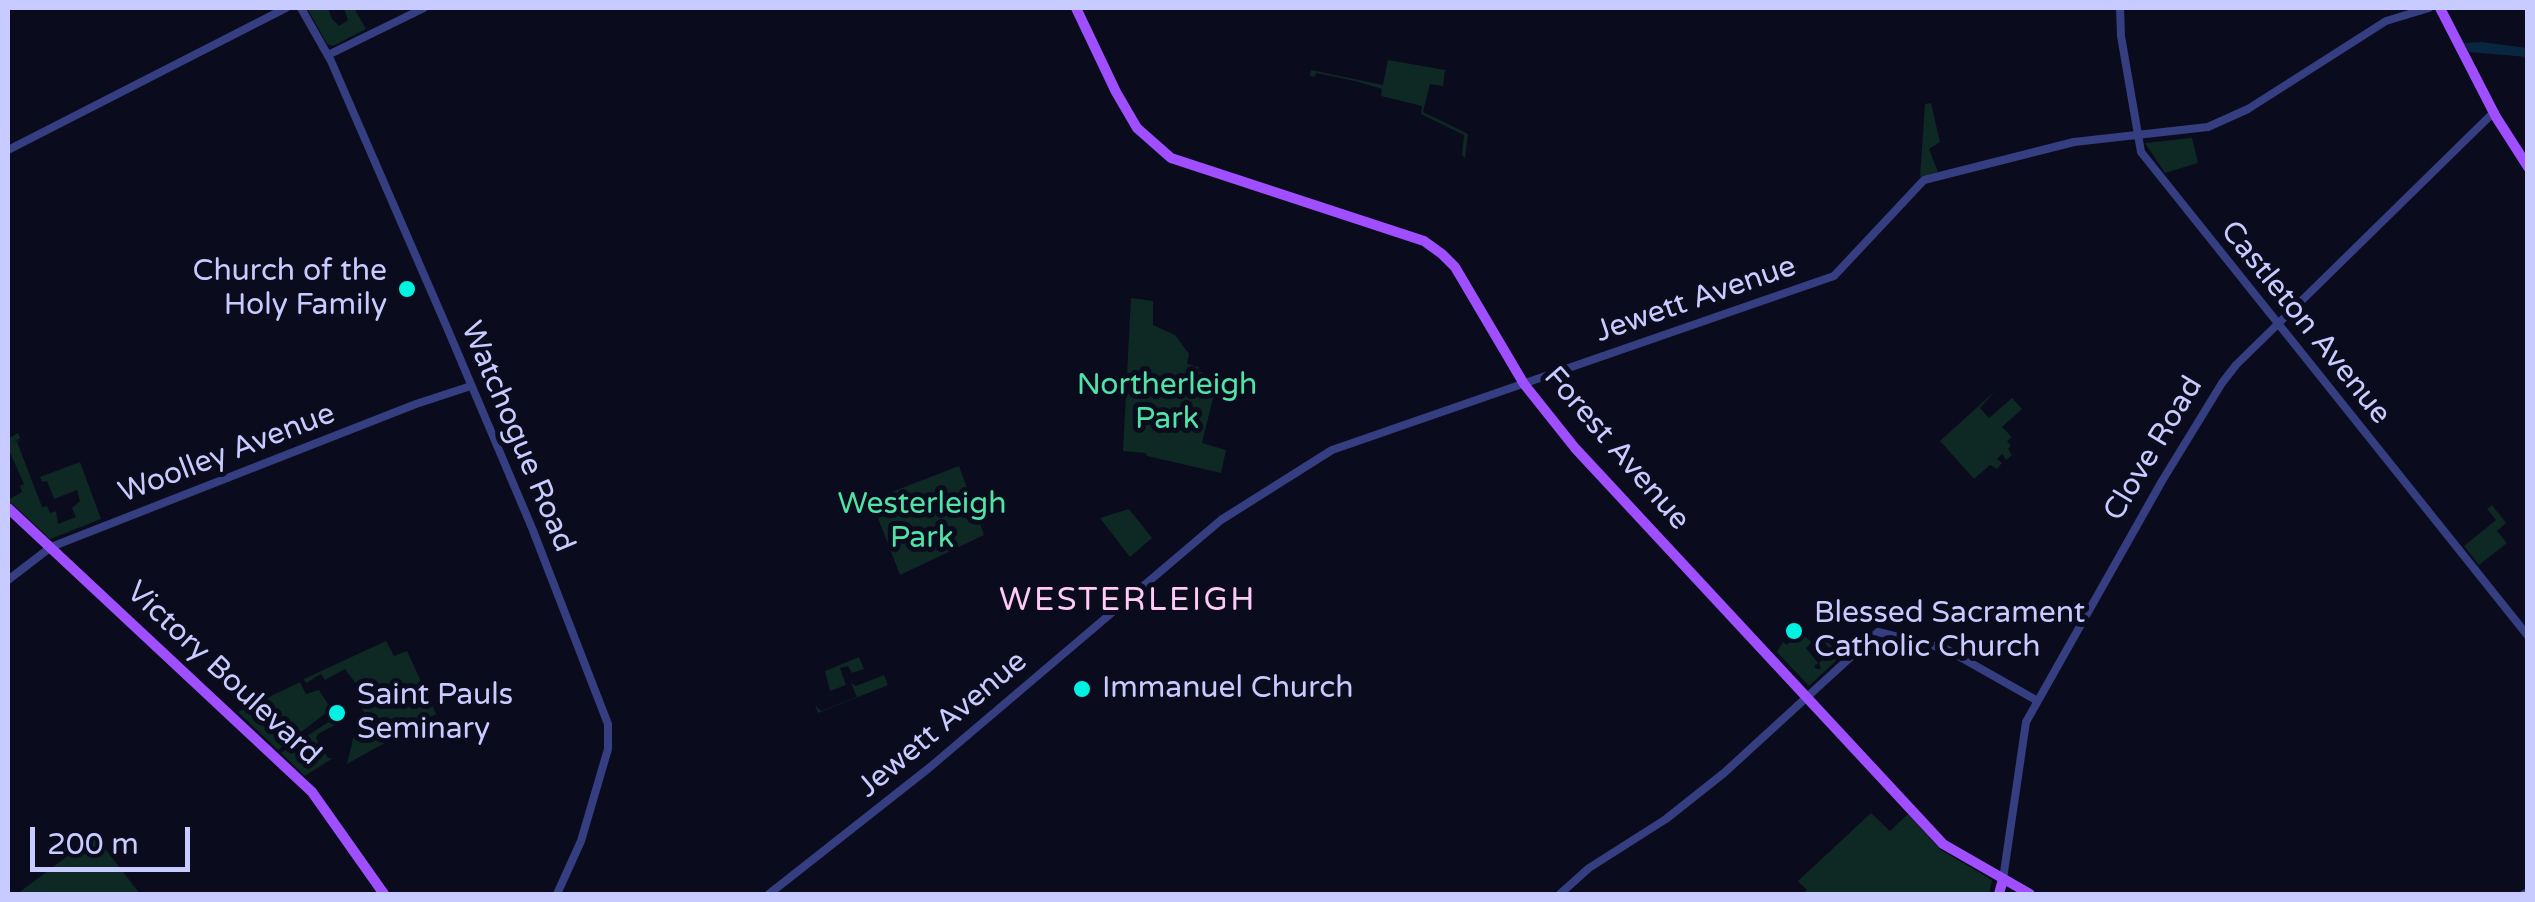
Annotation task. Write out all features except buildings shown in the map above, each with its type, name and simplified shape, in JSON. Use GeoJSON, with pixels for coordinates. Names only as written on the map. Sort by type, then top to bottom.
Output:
{"type":"FeatureCollection","features":[{"type":"Feature","properties":{"kind":"main road","name":"Forest Avenue"},"geometry":{"type":"LineString","coordinates":[[1076,8],[1116,92],[1137,128],[1152,144],[1176,160],[1358,218],[1434,247],[1455,268],[1524,384],[1575,448],[1943,844],[2030,894]]}},
{"type":"Feature","properties":{"kind":"main road"},"geometry":{"type":"LineString","coordinates":[[2440,8],[2493,112],[2528,167]]}},
{"type":"Feature","properties":{"kind":"main road","name":"Victory Boulevard"},"geometry":{"type":"LineString","coordinates":[[8,508],[312,792],[384,894]]}},
{"type":"Feature","properties":{"kind":"main road","name":"Clove Road"},"geometry":{"type":"LineString","coordinates":[[1999,894],[2003,879]]}},
{"type":"Feature","properties":{"kind":"street"},"geometry":{"type":"LineString","coordinates":[[8,150],[286,8]]}},
{"type":"Feature","properties":{"kind":"street","name":"Watchogue Road"},"geometry":{"type":"LineString","coordinates":[[301,8],[328,55],[471,386],[549,571],[609,733],[608,749],[580,840],[557,894]]}},
{"type":"Feature","properties":{"kind":"street"},"geometry":{"type":"LineString","coordinates":[[328,55],[424,8]]}},
{"type":"Feature","properties":{"kind":"street","name":"Castleton Avenue"},"geometry":{"type":"LineString","coordinates":[[2120,8],[2120,36],[2142,154],[2528,636]]}},
{"type":"Feature","properties":{"kind":"street","name":"Jewett Avenue"},"geometry":{"type":"LineString","coordinates":[[769,894],[922,773],[1229,514],[1338,447],[1834,276],[1924,180],[2074,142],[2212,126],[2248,109],[2386,21],[2429,8]]}},
{"type":"Feature","properties":{"kind":"street","name":"Clove Road"},"geometry":{"type":"LineString","coordinates":[[2003,879],[2026,722],[2155,492],[2225,379],[2493,112]]}},
{"type":"Feature","properties":{"kind":"street","name":"Woolley Avenue"},"geometry":{"type":"LineString","coordinates":[[8,580],[52,547],[471,386]]}},
{"type":"Feature","properties":{"kind":"street"},"geometry":{"type":"LineString","coordinates":[[1560,894],[1589,868],[1666,820],[1724,773],[1874,633],[1884,631],[1946,650],[2036,700]]}},
{"type":"Feature","properties":{"kind":"green space"},"geometry":{"type":"Polygon","coordinates":[[[307,8],[328,8],[339,26],[348,20],[344,8],[354,8],[366,29],[333,46],[327,44],[307,8]]]}},
{"type":"Feature","properties":{"kind":"green space"},"geometry":{"type":"Polygon","coordinates":[[[1388,60],[1445,70],[1443,86],[1430,84],[1423,112],[1468,134],[1465,158],[1464,135],[1421,114],[1422,106],[1381,96],[1382,89],[1355,81],[1316,73],[1315,77],[1310,76],[1311,70],[1383,85],[1388,60]]]}},
{"type":"Feature","properties":{"kind":"green space"},"geometry":{"type":"Polygon","coordinates":[[[1931,103],[1940,142],[1929,149],[1938,172],[1920,177],[1925,104],[1931,103]]]}},
{"type":"Feature","properties":{"kind":"green space"},"geometry":{"type":"Polygon","coordinates":[[[2192,138],[2198,163],[2165,173],[2145,143],[2192,138]]]}},
{"type":"Feature","properties":{"kind":"green space","name":"Northerleigh Park"},"geometry":{"type":"Polygon","coordinates":[[[1131,298],[1153,301],[1153,325],[1175,335],[1189,354],[1187,364],[1199,367],[1198,371],[1217,382],[1202,443],[1226,450],[1221,473],[1146,453],[1123,451],[1131,298]]]}},
{"type":"Feature","properties":{"kind":"green space"},"geometry":{"type":"Polygon","coordinates":[[[1995,391],[1980,408],[1989,418],[2012,398],[2022,409],[2002,427],[2012,437],[2007,441],[2012,455],[2006,460],[2002,454],[1997,459],[2002,463],[1997,469],[1990,465],[1974,479],[1940,441],[1995,391]]]}},
{"type":"Feature","properties":{"kind":"green space"},"geometry":{"type":"Polygon","coordinates":[[[18,433],[20,438],[12,443],[21,439],[17,442],[42,507],[47,506],[50,513],[56,511],[58,524],[76,517],[72,508],[80,501],[77,490],[54,499],[47,481],[42,482],[40,477],[80,462],[101,519],[50,539],[8,500],[22,492],[20,486],[24,484],[8,448],[8,439],[18,433]]]}},
{"type":"Feature","properties":{"kind":"green space","name":"Westerleigh Park"},"geometry":{"type":"Polygon","coordinates":[[[959,466],[984,535],[900,575],[871,500],[959,466]]]}},
{"type":"Feature","properties":{"kind":"green space"},"geometry":{"type":"Polygon","coordinates":[[[2492,505],[2506,523],[2497,531],[2507,543],[2479,565],[2464,546],[2496,520],[2487,509],[2492,505]]]}},
{"type":"Feature","properties":{"kind":"green space"},"geometry":{"type":"Polygon","coordinates":[[[1129,509],[1152,538],[1130,557],[1100,518],[1129,509]]]}},
{"type":"Feature","properties":{"kind":"green space"},"geometry":{"type":"Polygon","coordinates":[[[1800,633],[1812,642],[1806,648],[1818,663],[1816,669],[1821,669],[1819,663],[1832,651],[1819,637],[1821,634],[1841,656],[1809,686],[1777,652],[1783,642],[1787,645],[1800,633]]]}},
{"type":"Feature","properties":{"kind":"green space"},"geometry":{"type":"Polygon","coordinates":[[[386,641],[394,656],[407,651],[436,714],[347,764],[355,731],[370,721],[360,706],[372,696],[345,669],[325,680],[321,674],[306,683],[304,679],[386,641]]]}},
{"type":"Feature","properties":{"kind":"green space"},"geometry":{"type":"Polygon","coordinates":[[[859,657],[864,669],[852,673],[848,666],[840,668],[846,685],[830,691],[825,671],[859,657]]]}},
{"type":"Feature","properties":{"kind":"green space"},"geometry":{"type":"Polygon","coordinates":[[[884,675],[888,685],[818,713],[815,705],[821,711],[857,697],[851,683],[856,686],[884,675]]]}},
{"type":"Feature","properties":{"kind":"green space"},"geometry":{"type":"Polygon","coordinates":[[[300,682],[306,694],[319,690],[331,709],[278,750],[238,712],[300,682]]]}},
{"type":"Feature","properties":{"kind":"green space"},"geometry":{"type":"Polygon","coordinates":[[[336,717],[339,723],[318,734],[320,746],[314,753],[333,758],[305,776],[281,753],[336,717]]]}},
{"type":"Feature","properties":{"kind":"green space"},"geometry":{"type":"Polygon","coordinates":[[[1871,813],[1890,831],[1908,814],[1941,850],[1992,880],[1989,894],[1803,894],[1807,890],[1798,881],[1871,813]]]}},
{"type":"Feature","properties":{"kind":"green space"},"geometry":{"type":"Polygon","coordinates":[[[93,837],[140,894],[17,894],[93,837]]]}},
{"type":"Feature","properties":{"kind":"water"},"geometry":{"type":"Polygon","coordinates":[[[2464,43],[2527,48],[2527,57],[2469,52],[2464,43]]]}},
{"type":"Feature","properties":{"kind":"place","name":"Church of the Holy Family"},"geometry":{"type":"Point","coordinates":[407,289]}},
{"type":"Feature","properties":{"kind":"place","name":"Blessed Sacrament Catholic Church"},"geometry":{"type":"Point","coordinates":[1794,631]}},
{"type":"Feature","properties":{"kind":"place","name":"Immanuel Church"},"geometry":{"type":"Point","coordinates":[1082,689]}},
{"type":"Feature","properties":{"kind":"place","name":"Saint Pauls Seminary"},"geometry":{"type":"Point","coordinates":[337,713]}},
{"type":"Feature","properties":{"kind":"district","name":"WESTERLEIGH"},"geometry":{"type":"Point","coordinates":[1128,602]}}]}
